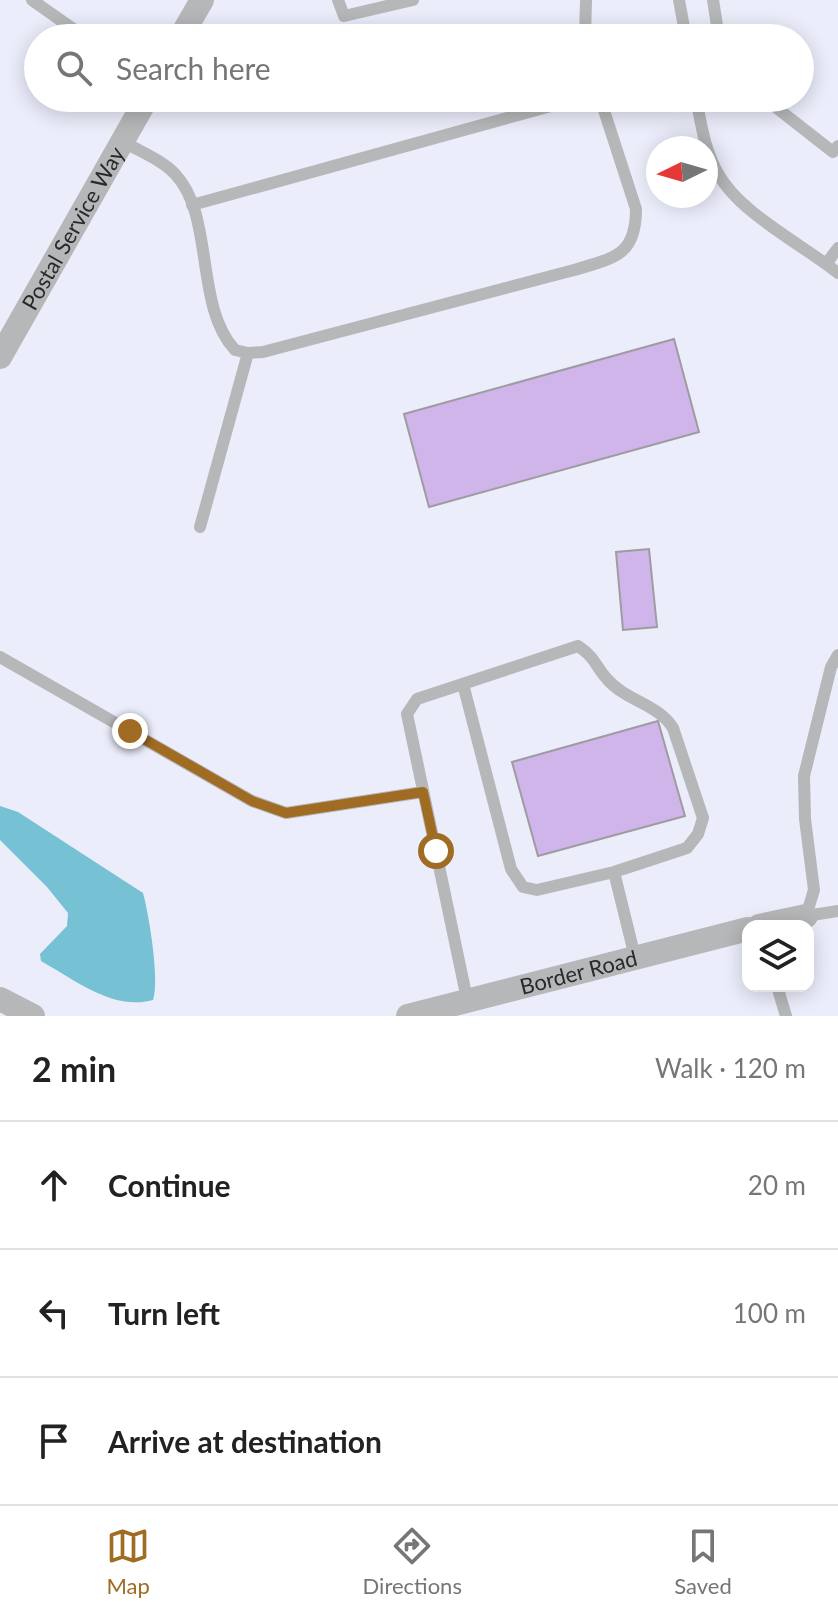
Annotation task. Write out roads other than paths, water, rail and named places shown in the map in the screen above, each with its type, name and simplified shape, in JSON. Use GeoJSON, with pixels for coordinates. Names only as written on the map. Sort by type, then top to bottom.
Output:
{"type":"FeatureCollection","features":[{"type":"Feature","properties":{"kind":"street"},"geometry":{"type":"LineString","coordinates":[[188,24],[202,0]]}},
{"type":"Feature","properties":{"kind":"street","name":"Postal Service Way"},"geometry":{"type":"LineString","coordinates":[[0,357],[139,112]]}},
{"type":"Feature","properties":{"kind":"street"},"geometry":{"type":"LineString","coordinates":[[787,920],[806,916]]}},
{"type":"Feature","properties":{"kind":"street","name":"Border Road"},"geometry":{"type":"LineString","coordinates":[[408,1016],[742,930]]}},
{"type":"Feature","properties":{"kind":"street"},"geometry":{"type":"LineString","coordinates":[[0,999],[33,1016]]}},
{"type":"Feature","properties":{"kind":"lane"},"geometry":{"type":"LineString","coordinates":[[32,0],[66,24]]}},
{"type":"Feature","properties":{"kind":"lane"},"geometry":{"type":"LineString","coordinates":[[338,0],[344,16],[413,0]]}},
{"type":"Feature","properties":{"kind":"lane"},"geometry":{"type":"LineString","coordinates":[[585,24],[586,0]]}},
{"type":"Feature","properties":{"kind":"lane"},"geometry":{"type":"LineString","coordinates":[[679,0],[683,24]]}},
{"type":"Feature","properties":{"kind":"lane"},"geometry":{"type":"LineString","coordinates":[[713,0],[717,24]]}},
{"type":"Feature","properties":{"kind":"lane"},"geometry":{"type":"LineString","coordinates":[[192,205],[529,112]]}},
{"type":"Feature","properties":{"kind":"lane"},"geometry":{"type":"LineString","coordinates":[[122,141],[173,172],[184,185],[192,205],[219,329],[235,350],[248,353],[263,352],[574,270],[619,254],[631,244],[636,228],[636,209],[605,112]]}},
{"type":"Feature","properties":{"kind":"lane"},"geometry":{"type":"LineString","coordinates":[[699,112],[712,163],[730,191],[838,273]]}},
{"type":"Feature","properties":{"kind":"lane"},"geometry":{"type":"LineString","coordinates":[[783,112],[836,151]]}},
{"type":"Feature","properties":{"kind":"lane"},"geometry":{"type":"LineString","coordinates":[[826,264],[838,248]]}},
{"type":"Feature","properties":{"kind":"lane"},"geometry":{"type":"LineString","coordinates":[[200,527],[248,353]]}},
{"type":"Feature","properties":{"kind":"lane"},"geometry":{"type":"LineString","coordinates":[[463,684],[511,869],[523,887],[537,890],[614,872],[687,848],[698,834],[703,818],[673,728],[665,715],[629,697],[607,680],[592,656],[578,646],[417,699],[407,714],[467,999]]}},
{"type":"Feature","properties":{"kind":"lane"},"geometry":{"type":"LineString","coordinates":[[838,655],[831,667],[804,776],[805,819],[814,890],[806,916],[838,911]]}},
{"type":"Feature","properties":{"kind":"lane"},"geometry":{"type":"LineString","coordinates":[[0,657],[252,801],[286,813],[423,792]]}},
{"type":"Feature","properties":{"kind":"lane"},"geometry":{"type":"LineString","coordinates":[[614,872],[635,957]]}},
{"type":"Feature","properties":{"kind":"lane"},"geometry":{"type":"LineString","coordinates":[[779,992],[786,1016]]}},
{"type":"Feature","properties":{"kind":"water"},"geometry":{"type":"Polygon","coordinates":[[[0,806],[18,812],[143,893],[151,931],[153,1000],[138,1002],[109,998],[41,961],[40,954],[67,926],[68,913],[0,840],[0,806]]]}}]}
